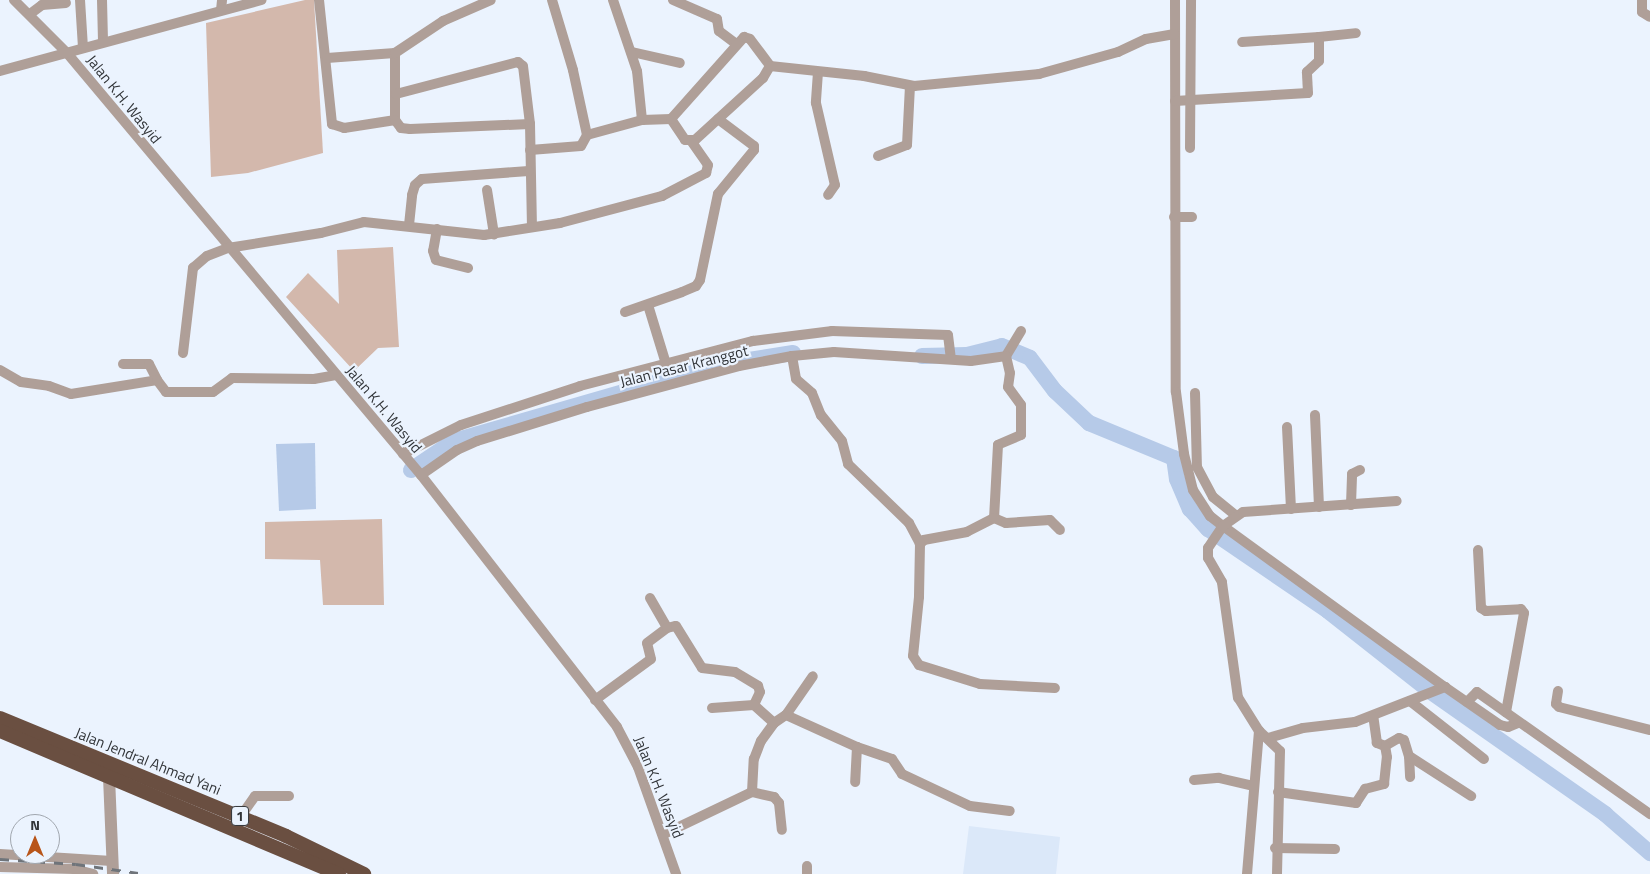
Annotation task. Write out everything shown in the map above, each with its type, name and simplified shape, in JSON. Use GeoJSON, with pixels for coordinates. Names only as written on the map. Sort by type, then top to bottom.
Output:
{"type":"FeatureCollection","features":[{"type":"Feature","properties":{"kind":"highway","name":"Jalan Jendral Ahmad Yani"},"geometry":{"type":"LineString","coordinates":[[0,718],[241,816],[364,874]]}},
{"type":"Feature","properties":{"kind":"highway","name":"Jalan Jendral Ahmad Yani"},"geometry":{"type":"LineString","coordinates":[[0,731],[339,874]]}},
{"type":"Feature","properties":{"kind":"highway"},"geometry":{"type":"LineString","coordinates":[[109,777],[114,764]]}},
{"type":"Feature","properties":{"kind":"street","name":"Jalan K.H. Wasyid"},"geometry":{"type":"LineString","coordinates":[[14,0],[30,14],[67,54],[405,457],[617,727],[630,751],[664,834],[676,874]]}},
{"type":"Feature","properties":{"kind":"street"},"geometry":{"type":"LineString","coordinates":[[80,0],[83,48]]}},
{"type":"Feature","properties":{"kind":"street"},"geometry":{"type":"LineString","coordinates":[[102,0],[103,42]]}},
{"type":"Feature","properties":{"kind":"street"},"geometry":{"type":"LineString","coordinates":[[0,71],[67,54],[222,5],[262,0]]}},
{"type":"Feature","properties":{"kind":"street"},"geometry":{"type":"LineString","coordinates":[[319,0],[327,58],[332,124],[344,128],[395,120]]}},
{"type":"Feature","properties":{"kind":"street"},"geometry":{"type":"LineString","coordinates":[[458,0],[461,11]]}},
{"type":"Feature","properties":{"kind":"street"},"geometry":{"type":"LineString","coordinates":[[327,58],[395,53],[461,11],[491,0]]}},
{"type":"Feature","properties":{"kind":"street"},"geometry":{"type":"LineString","coordinates":[[530,150],[581,146],[587,135],[573,70],[552,0]]}},
{"type":"Feature","properties":{"kind":"street"},"geometry":{"type":"LineString","coordinates":[[613,0],[632,52],[642,120]]}},
{"type":"Feature","properties":{"kind":"street"},"geometry":{"type":"LineString","coordinates":[[673,0],[717,19],[719,31],[736,43]]}},
{"type":"Feature","properties":{"kind":"street"},"geometry":{"type":"LineString","coordinates":[[1175,0],[1176,34],[1190,148]]}},
{"type":"Feature","properties":{"kind":"street"},"geometry":{"type":"LineString","coordinates":[[1192,0],[1183,101],[1176,217],[1178,415],[1193,490],[1210,516],[1225,525],[1440,689],[1467,702],[1504,727],[1518,722]]}},
{"type":"Feature","properties":{"kind":"street"},"geometry":{"type":"LineString","coordinates":[[1642,0],[1642,12],[1650,17]]}},
{"type":"Feature","properties":{"kind":"street"},"geometry":{"type":"LineString","coordinates":[[30,14],[42,5],[66,3]]}},
{"type":"Feature","properties":{"kind":"street"},"geometry":{"type":"LineString","coordinates":[[1242,42],[1356,33]]}},
{"type":"Feature","properties":{"kind":"street"},"geometry":{"type":"LineString","coordinates":[[587,135],[642,120],[671,119],[736,43],[744,37],[750,39],[770,66],[864,76],[910,86],[991,81],[1039,74],[1118,52],[1146,39],[1176,34]]}},
{"type":"Feature","properties":{"kind":"street"},"geometry":{"type":"LineString","coordinates":[[1183,101],[1304,94],[1309,91],[1307,72],[1318,61],[1319,37]]}},
{"type":"Feature","properties":{"kind":"street"},"geometry":{"type":"LineString","coordinates":[[632,52],[680,63]]}},
{"type":"Feature","properties":{"kind":"street"},"geometry":{"type":"LineString","coordinates":[[395,53],[395,120],[401,128],[530,124]]}},
{"type":"Feature","properties":{"kind":"street"},"geometry":{"type":"LineString","coordinates":[[396,94],[518,62],[523,66],[530,124],[529,171],[532,226]]}},
{"type":"Feature","properties":{"kind":"street"},"geometry":{"type":"LineString","coordinates":[[691,141],[718,120],[763,78],[770,66]]}},
{"type":"Feature","properties":{"kind":"street"},"geometry":{"type":"LineString","coordinates":[[818,72],[816,103],[834,182],[828,195]]}},
{"type":"Feature","properties":{"kind":"street"},"geometry":{"type":"LineString","coordinates":[[878,156],[904,148],[908,142],[910,86]]}},
{"type":"Feature","properties":{"kind":"street"},"geometry":{"type":"LineString","coordinates":[[184,353],[193,268],[200,259],[228,248],[321,233],[364,222],[494,234],[532,226],[560,223],[662,196],[706,173],[708,165],[691,141],[685,140],[671,119]]}},
{"type":"Feature","properties":{"kind":"street"},"geometry":{"type":"LineString","coordinates":[[625,312],[696,286],[703,272],[718,194],[754,150],[754,146],[718,120]]}},
{"type":"Feature","properties":{"kind":"street"},"geometry":{"type":"LineString","coordinates":[[409,225],[412,195],[415,185],[422,179],[529,171]]}},
{"type":"Feature","properties":{"kind":"street"},"geometry":{"type":"LineString","coordinates":[[487,190],[494,234]]}},
{"type":"Feature","properties":{"kind":"street"},"geometry":{"type":"LineString","coordinates":[[1176,217],[1190,217]]}},
{"type":"Feature","properties":{"kind":"street"},"geometry":{"type":"LineString","coordinates":[[437,228],[433,250],[436,260],[468,268]]}},
{"type":"Feature","properties":{"kind":"street"},"geometry":{"type":"LineString","coordinates":[[648,305],[666,364]]}},
{"type":"Feature","properties":{"kind":"street","name":"Jalan Pasar Kranggot"},"geometry":{"type":"LineString","coordinates":[[405,457],[462,425],[580,386],[753,340],[832,331],[948,337],[951,357],[834,352],[792,356],[739,366],[587,406],[477,441],[457,450],[418,473]]}},
{"type":"Feature","properties":{"kind":"street"},"geometry":{"type":"LineString","coordinates":[[994,518],[998,446],[1021,435],[1021,405],[1008,387],[1010,373],[1007,354],[1019,334]]}},
{"type":"Feature","properties":{"kind":"street"},"geometry":{"type":"LineString","coordinates":[[951,357],[971,361],[1007,354]]}},
{"type":"Feature","properties":{"kind":"street"},"geometry":{"type":"LineString","coordinates":[[792,356],[796,380],[812,393],[821,415],[842,441],[848,464],[909,523],[920,544],[919,597],[912,644],[914,661],[988,685],[1055,688]]}},
{"type":"Feature","properties":{"kind":"street"},"geometry":{"type":"LineString","coordinates":[[123,364],[148,363],[164,391],[213,392],[232,378],[314,379],[336,375]]}},
{"type":"Feature","properties":{"kind":"street"},"geometry":{"type":"LineString","coordinates":[[0,370],[21,382],[49,386],[71,394],[157,380]]}},
{"type":"Feature","properties":{"kind":"street"},"geometry":{"type":"LineString","coordinates":[[1195,392],[1197,467],[1225,525]]}},
{"type":"Feature","properties":{"kind":"street"},"geometry":{"type":"LineString","coordinates":[[1315,415],[1319,507]]}},
{"type":"Feature","properties":{"kind":"street"},"geometry":{"type":"LineString","coordinates":[[1287,427],[1291,509]]}},
{"type":"Feature","properties":{"kind":"street"},"geometry":{"type":"LineString","coordinates":[[1351,505],[1352,474],[1360,470]]}},
{"type":"Feature","properties":{"kind":"street"},"geometry":{"type":"LineString","coordinates":[[1277,874],[1275,848],[1280,751],[1260,732],[1241,706],[1234,686],[1224,592],[1208,558],[1225,525],[1291,509],[1397,502]]}},
{"type":"Feature","properties":{"kind":"street"},"geometry":{"type":"LineString","coordinates":[[994,518],[1006,523],[1050,520],[1060,530]]}},
{"type":"Feature","properties":{"kind":"street"},"geometry":{"type":"LineString","coordinates":[[920,544],[924,540],[967,532],[994,518]]}},
{"type":"Feature","properties":{"kind":"street"},"geometry":{"type":"LineString","coordinates":[[1478,550],[1480,608],[1486,611],[1521,609],[1524,613],[1506,712]]}},
{"type":"Feature","properties":{"kind":"street"},"geometry":{"type":"LineString","coordinates":[[650,598],[667,628]]}},
{"type":"Feature","properties":{"kind":"street"},"geometry":{"type":"LineString","coordinates":[[596,700],[651,659],[647,643],[667,628],[677,626],[705,670],[735,672],[753,681],[760,692],[754,705]]}},
{"type":"Feature","properties":{"kind":"street"},"geometry":{"type":"LineString","coordinates":[[752,792],[754,759],[774,724],[786,715],[813,676]]}},
{"type":"Feature","properties":{"kind":"street"},"geometry":{"type":"LineString","coordinates":[[1268,738],[1303,728],[1344,725],[1373,716],[1440,689]]}},
{"type":"Feature","properties":{"kind":"street"},"geometry":{"type":"LineString","coordinates":[[1558,691],[1556,704],[1559,707],[1650,730]]}},
{"type":"Feature","properties":{"kind":"street"},"geometry":{"type":"LineString","coordinates":[[1467,702],[1477,692],[1650,814]]}},
{"type":"Feature","properties":{"kind":"street"},"geometry":{"type":"LineString","coordinates":[[1410,701],[1484,759]]}},
{"type":"Feature","properties":{"kind":"street"},"geometry":{"type":"LineString","coordinates":[[712,708],[754,705],[774,724]]}},
{"type":"Feature","properties":{"kind":"street"},"geometry":{"type":"LineString","coordinates":[[786,715],[856,747],[892,758],[902,774],[970,806],[1010,811]]}},
{"type":"Feature","properties":{"kind":"street"},"geometry":{"type":"LineString","coordinates":[[1373,716],[1376,743],[1385,746],[1402,738],[1409,756],[1410,777]]}},
{"type":"Feature","properties":{"kind":"street"},"geometry":{"type":"LineString","coordinates":[[1247,874],[1260,732]]}},
{"type":"Feature","properties":{"kind":"street"},"geometry":{"type":"LineString","coordinates":[[1278,792],[1356,803],[1364,789],[1384,784],[1387,757],[1385,746]]}},
{"type":"Feature","properties":{"kind":"street"},"geometry":{"type":"LineString","coordinates":[[855,782],[856,747]]}},
{"type":"Feature","properties":{"kind":"street"},"geometry":{"type":"LineString","coordinates":[[1409,756],[1472,796]]}},
{"type":"Feature","properties":{"kind":"street"},"geometry":{"type":"LineString","coordinates":[[109,777],[113,874]]}},
{"type":"Feature","properties":{"kind":"street"},"geometry":{"type":"LineString","coordinates":[[1194,780],[1219,778],[1254,786]]}},
{"type":"Feature","properties":{"kind":"street"},"geometry":{"type":"LineString","coordinates":[[664,834],[752,792],[774,796],[779,803],[782,830]]}},
{"type":"Feature","properties":{"kind":"street"},"geometry":{"type":"LineString","coordinates":[[241,816],[255,796],[289,796]]}},
{"type":"Feature","properties":{"kind":"street"},"geometry":{"type":"LineString","coordinates":[[1275,848],[1335,849]]}},
{"type":"Feature","properties":{"kind":"street"},"geometry":{"type":"LineString","coordinates":[[0,854],[112,861]]}},
{"type":"Feature","properties":{"kind":"street"},"geometry":{"type":"LineString","coordinates":[[0,867],[64,869],[93,874]]}},
{"type":"Feature","properties":{"kind":"shaded area"},"geometry":{"type":"Polygon","coordinates":[[[305,0],[314,0],[323,153],[248,173],[211,177],[206,23],[305,0]]]}},
{"type":"Feature","properties":{"kind":"shaded area"},"geometry":{"type":"Polygon","coordinates":[[[393,247],[399,347],[378,348],[354,371],[286,297],[308,273],[339,304],[337,250],[393,247]]]}},
{"type":"Feature","properties":{"kind":"shaded area"},"geometry":{"type":"Polygon","coordinates":[[[382,519],[384,605],[323,605],[320,560],[265,559],[265,522],[382,519]]]}},
{"type":"Feature","properties":{"kind":"shaded area"},"geometry":{"type":"Polygon","coordinates":[[[969,826],[1060,837],[1056,874],[963,874],[969,826]]]}},
{"type":"Feature","properties":{"kind":"water"},"geometry":{"type":"Polygon","coordinates":[[[315,443],[316,509],[279,511],[276,444],[315,443]]]}},
{"type":"Feature","properties":{"kind":"waterway"},"geometry":{"type":"LineString","coordinates":[[922,356],[967,355],[1002,346],[1030,358],[1055,391],[1089,423],[1174,458],[1177,479],[1190,509],[1208,529],[1328,611],[1431,692],[1605,814],[1650,853]]}},
{"type":"Feature","properties":{"kind":"waterway"},"geometry":{"type":"LineString","coordinates":[[411,470],[454,441],[717,365],[793,353]]}},
{"type":"Feature","properties":{"kind":"railway"},"geometry":{"type":"LineString","coordinates":[[0,859],[76,864],[145,874]]}}]}
